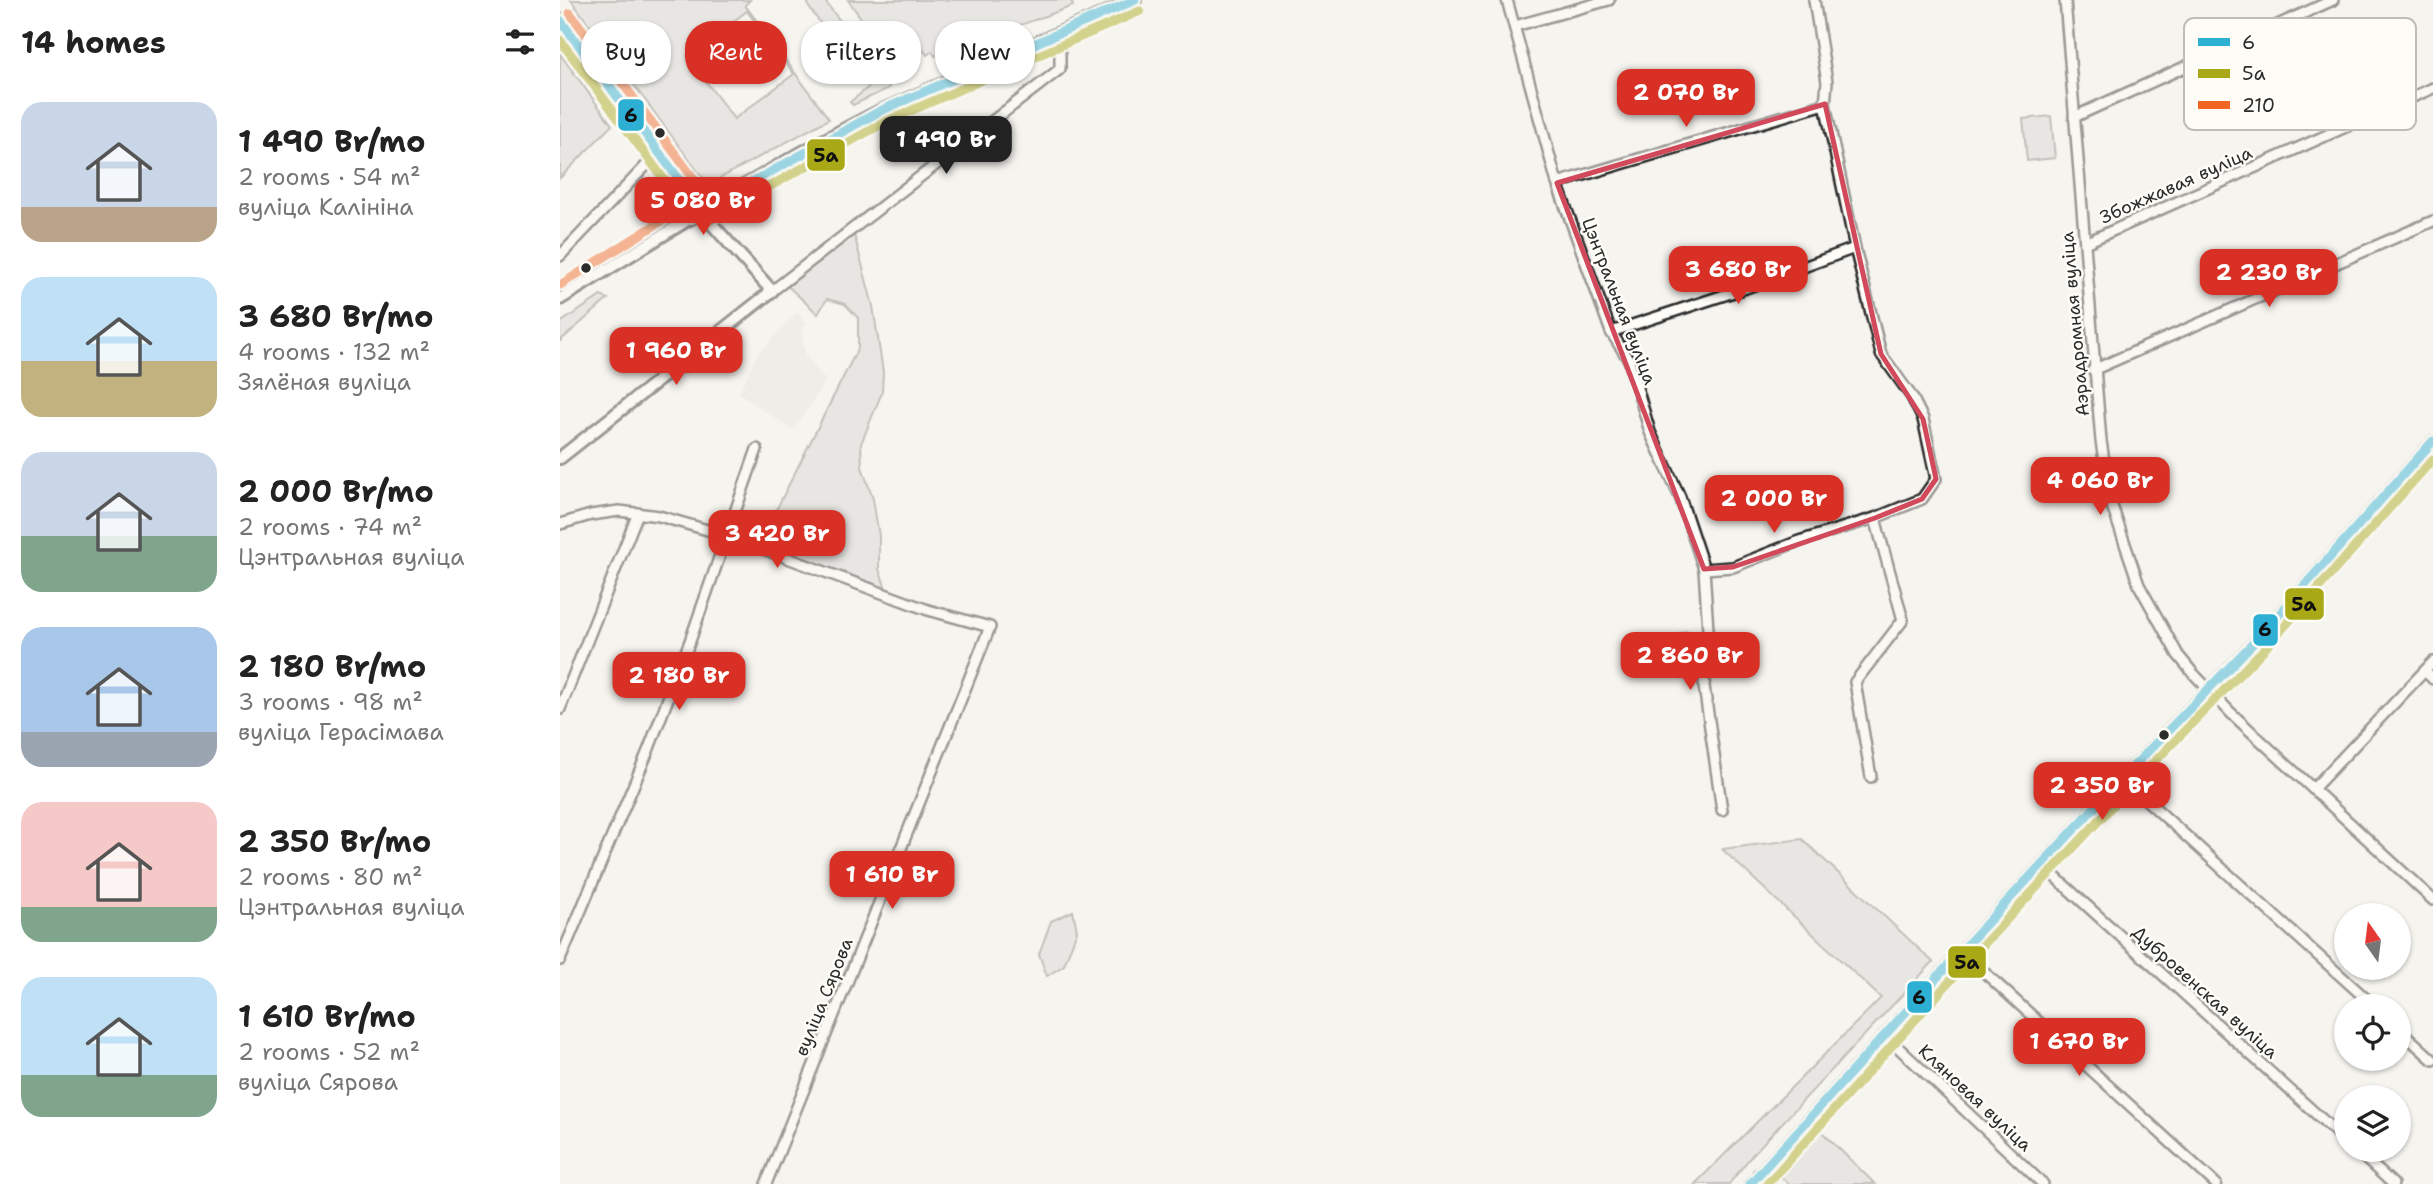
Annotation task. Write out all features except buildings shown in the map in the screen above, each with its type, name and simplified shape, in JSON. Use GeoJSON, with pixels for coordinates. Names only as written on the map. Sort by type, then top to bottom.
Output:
{"type":"FeatureCollection","features":[{"type":"Feature","properties":{"kind":"main road"},"geometry":{"type":"LineString","coordinates":[[560,299],[702,210],[868,117],[1135,0]]}},
{"type":"Feature","properties":{"kind":"main road"},"geometry":{"type":"LineString","coordinates":[[560,20],[702,210],[772,291],[560,458]]}},
{"type":"Feature","properties":{"kind":"street","name":"Цэнтральная вуліца"},"geometry":{"type":"LineString","coordinates":[[1507,0],[1557,183],[1611,332],[1629,360],[1650,432],[1680,496],[1704,569],[1708,630],[1704,686],[1722,810]]}},
{"type":"Feature","properties":{"kind":"street"},"geometry":{"type":"LineString","coordinates":[[1515,26],[1609,0]]}},
{"type":"Feature","properties":{"kind":"street"},"geometry":{"type":"LineString","coordinates":[[1704,569],[1733,567],[1799,541],[1875,518],[1922,499],[1936,479],[1923,419],[1912,397],[1881,354],[1855,248],[1825,104],[1827,82],[1814,0]]}},
{"type":"Feature","properties":{"kind":"street","name":"Аэрадромная вуліца"},"geometry":{"type":"LineString","coordinates":[[2065,0],[2094,370],[2110,500],[2139,585],[2178,654],[2192,672],[2231,713],[2433,900]]}},
{"type":"Feature","properties":{"kind":"street"},"geometry":{"type":"LineString","coordinates":[[2293,18],[2333,0]]}},
{"type":"Feature","properties":{"kind":"street"},"geometry":{"type":"LineString","coordinates":[[772,291],[1060,69],[1060,53],[1055,35]]}},
{"type":"Feature","properties":{"kind":"street"},"geometry":{"type":"LineString","coordinates":[[2074,117],[2184,67]]}},
{"type":"Feature","properties":{"kind":"street","name":"Збожжавая вуліца"},"geometry":{"type":"LineString","coordinates":[[2416,96],[2433,88]]}},
{"type":"Feature","properties":{"kind":"street"},"geometry":{"type":"LineString","coordinates":[[1557,183],[1825,104]]}},
{"type":"Feature","properties":{"kind":"street","name":"Збожжавая вуліца"},"geometry":{"type":"LineString","coordinates":[[2085,243],[2339,130]]}},
{"type":"Feature","properties":{"kind":"street"},"geometry":{"type":"LineString","coordinates":[[560,256],[659,152]]}},
{"type":"Feature","properties":{"kind":"street"},"geometry":{"type":"LineString","coordinates":[[2094,370],[2433,221]]}},
{"type":"Feature","properties":{"kind":"street"},"geometry":{"type":"LineString","coordinates":[[1611,332],[1746,288],[1855,248]]}},
{"type":"Feature","properties":{"kind":"street"},"geometry":{"type":"LineString","coordinates":[[1749,1184],[2122,778],[2259,636],[2433,441]]}},
{"type":"Feature","properties":{"kind":"street"},"geometry":{"type":"LineString","coordinates":[[560,960],[652,739],[728,536],[757,449]]}},
{"type":"Feature","properties":{"kind":"street"},"geometry":{"type":"LineString","coordinates":[[560,524],[591,515],[619,511],[659,516],[728,536]]}},
{"type":"Feature","properties":{"kind":"street"},"geometry":{"type":"LineString","coordinates":[[560,709],[638,513]]}},
{"type":"Feature","properties":{"kind":"street"},"geometry":{"type":"LineString","coordinates":[[1871,777],[1854,682],[1903,620],[1875,518]]}},
{"type":"Feature","properties":{"kind":"street","name":"вуліца Сярова"},"geometry":{"type":"LineString","coordinates":[[728,536],[928,610],[990,627],[766,1184]]}},
{"type":"Feature","properties":{"kind":"street"},"geometry":{"type":"LineString","coordinates":[[2313,789],[2433,662]]}},
{"type":"Feature","properties":{"kind":"street"},"geometry":{"type":"LineString","coordinates":[[2425,671],[2433,679]]}},
{"type":"Feature","properties":{"kind":"street"},"geometry":{"type":"LineString","coordinates":[[2122,778],[2361,994]]}},
{"type":"Feature","properties":{"kind":"street","name":"Дубровенская вуліца"},"geometry":{"type":"LineString","coordinates":[[2042,865],[2334,1130]]}},
{"type":"Feature","properties":{"kind":"street"},"geometry":{"type":"LineString","coordinates":[[1961,951],[2216,1184]]}},
{"type":"Feature","properties":{"kind":"street","name":"Кляновая вуліца"},"geometry":{"type":"LineString","coordinates":[[1886,1036],[2043,1184]]}},
{"type":"Feature","properties":{"kind":"street"},"geometry":{"type":"LineString","coordinates":[[2411,1040],[2433,1060]]}},
{"type":"Feature","properties":{"kind":"street"},"geometry":{"type":"LineString","coordinates":[[2369,1162],[2393,1184]]}},
{"type":"Feature","properties":{"kind":"street"},"geometry":{"type":"LineString","coordinates":[[1758,1174],[1770,1184]]}},
{"type":"Feature","properties":{"kind":"highlighted area"},"geometry":{"type":"Polygon","coordinates":[[[1825,104],[1881,354],[1923,419],[1936,479],[1922,499],[1875,518],[1733,567],[1704,569],[1557,183],[1825,104]]]}},
{"type":"Feature","properties":{"kind":"shaded area"},"geometry":{"type":"Polygon","coordinates":[[[571,0],[750,0],[745,5],[757,21],[747,11],[734,21],[685,21],[685,84],[708,84],[734,119],[781,84],[787,84],[787,79],[794,74],[787,62],[829,119],[715,181],[702,177],[633,84],[671,84],[671,21],[587,21],[571,0]]]}},
{"type":"Feature","properties":{"kind":"shaded area"},"geometry":{"type":"Polygon","coordinates":[[[808,0],[824,0],[840,21],[819,21],[808,6],[808,0]]]}},
{"type":"Feature","properties":{"kind":"shaded area"},"geometry":{"type":"Polygon","coordinates":[[[848,0],[1071,0],[1073,6],[1032,21],[935,21],[935,56],[932,51],[927,55],[921,49],[921,21],[863,21],[848,0]]]}},
{"type":"Feature","properties":{"kind":"shaded area"},"geometry":{"type":"Polygon","coordinates":[[[560,54],[612,125],[560,178],[560,54]]]}},
{"type":"Feature","properties":{"kind":"shaded area"},"geometry":{"type":"Polygon","coordinates":[[[872,84],[890,84],[889,88],[853,105],[850,102],[872,84]]]}},
{"type":"Feature","properties":{"kind":"shaded area"},"geometry":{"type":"Polygon","coordinates":[[[2051,116],[2055,158],[2027,161],[2023,119],[2051,116]]]}},
{"type":"Feature","properties":{"kind":"shaded area"},"geometry":{"type":"Polygon","coordinates":[[[851,223],[873,306],[883,372],[882,392],[861,444],[862,467],[873,499],[879,536],[879,569],[888,594],[798,567],[764,550],[769,524],[858,348],[858,318],[845,304],[827,299],[818,314],[781,280],[851,223]]]}},
{"type":"Feature","properties":{"kind":"shaded area"},"geometry":{"type":"Polygon","coordinates":[[[601,296],[608,299],[560,341],[560,323],[601,296]]]}},
{"type":"Feature","properties":{"kind":"shaded area"},"geometry":{"type":"Polygon","coordinates":[[[797,312],[807,323],[801,330],[806,356],[826,381],[793,431],[739,393],[756,356],[797,312]]]}},
{"type":"Feature","properties":{"kind":"shaded area"},"geometry":{"type":"Polygon","coordinates":[[[1688,631],[1696,644],[1694,651],[1691,659],[1679,662],[1671,653],[1671,643],[1676,635],[1688,631]]]}},
{"type":"Feature","properties":{"kind":"shaded area"},"geometry":{"type":"Polygon","coordinates":[[[1802,839],[1933,962],[1753,1154],[1729,1184],[1695,1184],[1881,998],[1722,849],[1802,839]]]}},
{"type":"Feature","properties":{"kind":"shaded area"},"geometry":{"type":"Polygon","coordinates":[[[1073,911],[1077,931],[1064,965],[1047,976],[1039,954],[1051,921],[1073,911]]]}},
{"type":"Feature","properties":{"kind":"shaded area"},"geometry":{"type":"Polygon","coordinates":[[[1820,1130],[1875,1184],[1789,1184],[1780,1176],[1820,1130]]]}},
{"type":"Feature","properties":{"kind":"transit line","name":"6"},"geometry":{"type":"LineString","coordinates":[[702,210],[880,111],[1135,0]]}},
{"type":"Feature","properties":{"kind":"transit line","name":"5а"},"geometry":{"type":"LineString","coordinates":[[708,221],[885,122],[1140,11]]}},
{"type":"Feature","properties":{"kind":"transit line","name":"210"},"geometry":{"type":"LineString","coordinates":[[570,13],[712,203]]}},
{"type":"Feature","properties":{"kind":"transit line","name":"6"},"geometry":{"type":"LineString","coordinates":[[560,20],[702,210]]}},
{"type":"Feature","properties":{"kind":"transit line","name":"5а"},"geometry":{"type":"LineString","coordinates":[[560,40],[692,217]]}},
{"type":"Feature","properties":{"kind":"transit line","name":"210"},"geometry":{"type":"LineString","coordinates":[[560,285],[695,200]]}},
{"type":"Feature","properties":{"kind":"transit line","name":"6"},"geometry":{"type":"LineString","coordinates":[[1750,1184],[1961,951],[2122,778],[2259,637],[2433,441]]}},
{"type":"Feature","properties":{"kind":"transit line","name":"5а"},"geometry":{"type":"LineString","coordinates":[[1767,1184],[1970,959],[2131,786],[2268,645],[2433,459]]}}]}
